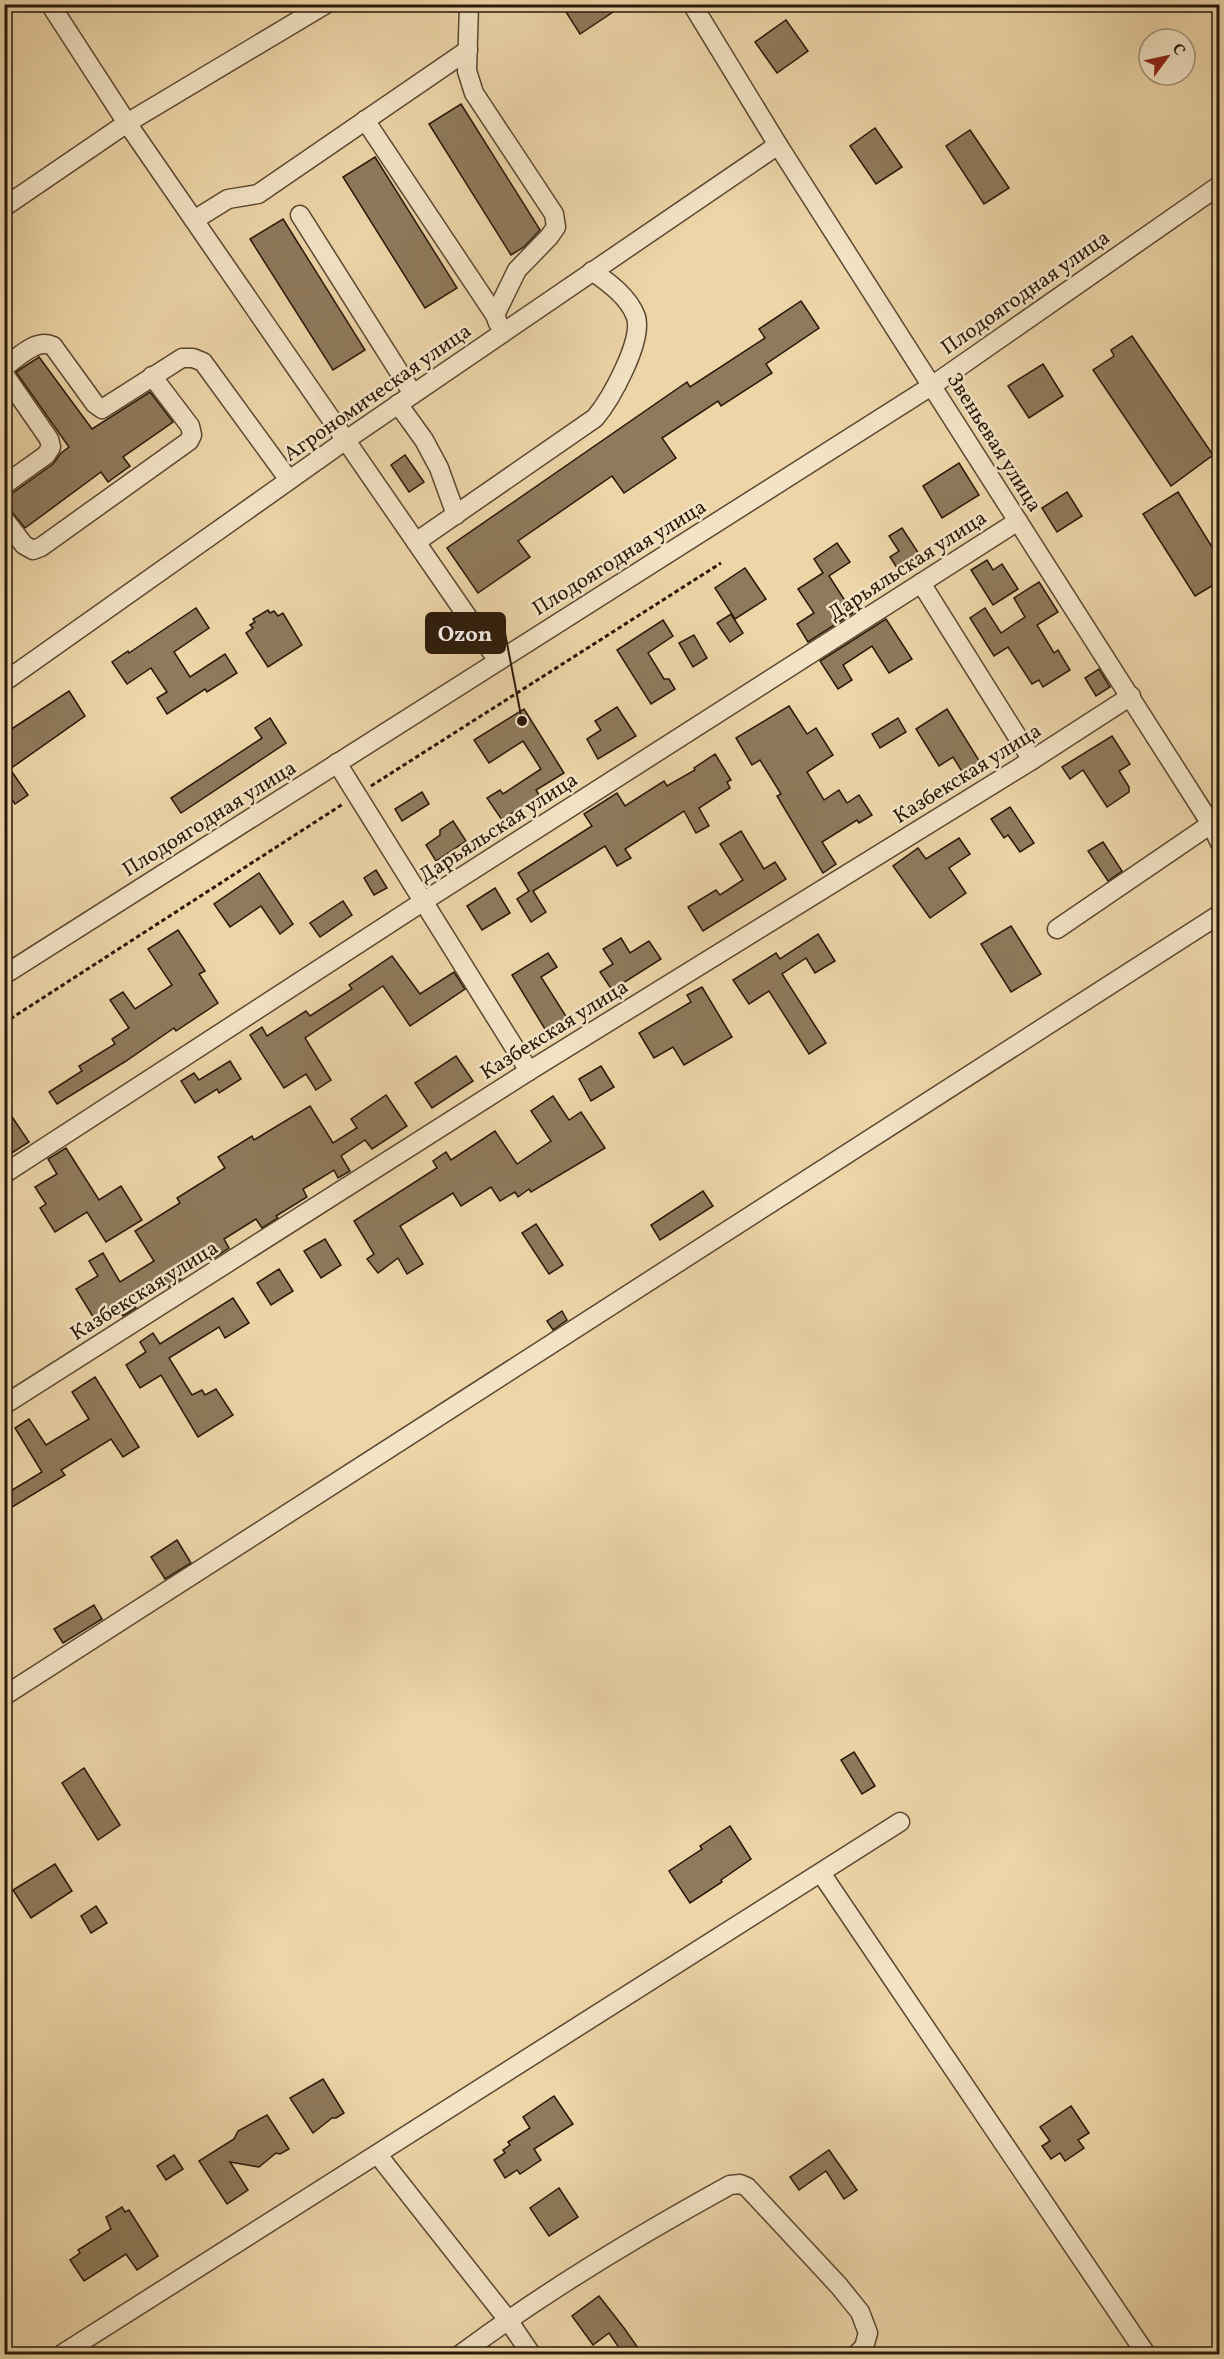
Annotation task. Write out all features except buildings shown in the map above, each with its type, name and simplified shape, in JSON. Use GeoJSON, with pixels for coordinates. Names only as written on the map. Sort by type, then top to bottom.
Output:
{"type":"FeatureCollection","features":[{"type":"Feature","properties":{"kind":"street"},"geometry":{"type":"LineString","coordinates":[[50,4],[127,123],[498,661]]}},
{"type":"Feature","properties":{"kind":"street"},"geometry":{"type":"LineString","coordinates":[[4,207],[127,123],[326,4]]}},
{"type":"Feature","properties":{"kind":"street"},"geometry":{"type":"LineString","coordinates":[[469,4],[467,71],[474,93],[554,214],[556,227],[518,270],[495,315]]}},
{"type":"Feature","properties":{"kind":"street","name":"Звеньевая улица"},"geometry":{"type":"LineString","coordinates":[[702,8],[778,145],[1131,696],[1211,824],[1220,843]]}},
{"type":"Feature","properties":{"kind":"street"},"geometry":{"type":"LineString","coordinates":[[194,220],[228,199],[258,194],[468,50]]}},
{"type":"Feature","properties":{"kind":"street"},"geometry":{"type":"LineString","coordinates":[[365,120],[495,315],[501,333]]}},
{"type":"Feature","properties":{"kind":"street","name":"Агрономическая улица"},"geometry":{"type":"LineString","coordinates":[[4,682],[405,399],[778,145]]}},
{"type":"Feature","properties":{"kind":"street","name":"Плодоягодная улица"},"geometry":{"type":"LineString","coordinates":[[4,975],[933,385],[1217,191]]}},
{"type":"Feature","properties":{"kind":"street"},"geometry":{"type":"LineString","coordinates":[[300,215],[405,399],[439,468],[456,515]]}},
{"type":"Feature","properties":{"kind":"street"},"geometry":{"type":"LineString","coordinates":[[416,542],[595,418],[614,392],[635,341],[636,316],[611,285],[592,271]]}},
{"type":"Feature","properties":{"kind":"street"},"geometry":{"type":"LineString","coordinates":[[4,369],[37,344],[46,343],[53,346],[95,404],[102,409],[182,358],[193,358],[203,362],[289,480]]}},
{"type":"Feature","properties":{"kind":"street"},"geometry":{"type":"LineString","coordinates":[[4,374],[49,439],[51,447],[46,455],[4,485]]}},
{"type":"Feature","properties":{"kind":"street"},"geometry":{"type":"LineString","coordinates":[[4,519],[24,545],[33,550],[41,547],[189,441],[192,435],[190,426],[153,376]]}},
{"type":"Feature","properties":{"kind":"street","name":"Дарьяльская улица"},"geometry":{"type":"LineString","coordinates":[[4,1174],[424,901],[1018,521]]}},
{"type":"Feature","properties":{"kind":"street"},"geometry":{"type":"LineString","coordinates":[[921,583],[1032,760]]}},
{"type":"Feature","properties":{"kind":"street","name":"Казбекская улица"},"geometry":{"type":"LineString","coordinates":[[4,1405],[529,1071],[1032,760],[1131,696]]}},
{"type":"Feature","properties":{"kind":"street"},"geometry":{"type":"LineString","coordinates":[[337,764],[529,1071]]}},
{"type":"Feature","properties":{"kind":"street"},"geometry":{"type":"LineString","coordinates":[[1057,929],[1211,824]]}},
{"type":"Feature","properties":{"kind":"street"},"geometry":{"type":"LineString","coordinates":[[4,1696],[1220,914]]}},
{"type":"Feature","properties":{"kind":"street"},"geometry":{"type":"LineString","coordinates":[[62,2355],[900,1822]]}},
{"type":"Feature","properties":{"kind":"street"},"geometry":{"type":"LineString","coordinates":[[821,1873],[1146,2355]]}},
{"type":"Feature","properties":{"kind":"street"},"geometry":{"type":"LineString","coordinates":[[378,2155],[508,2320],[531,2355]]}},
{"type":"Feature","properties":{"kind":"street"},"geometry":{"type":"LineString","coordinates":[[461,2355],[508,2320],[644,2232],[730,2185],[740,2184],[747,2187],[839,2286],[860,2312],[868,2333],[864,2347],[857,2355]]}},
{"type":"Feature","properties":{"kind":"place","name":"Ozon"},"geometry":{"type":"Point","coordinates":[522,721]}}]}
